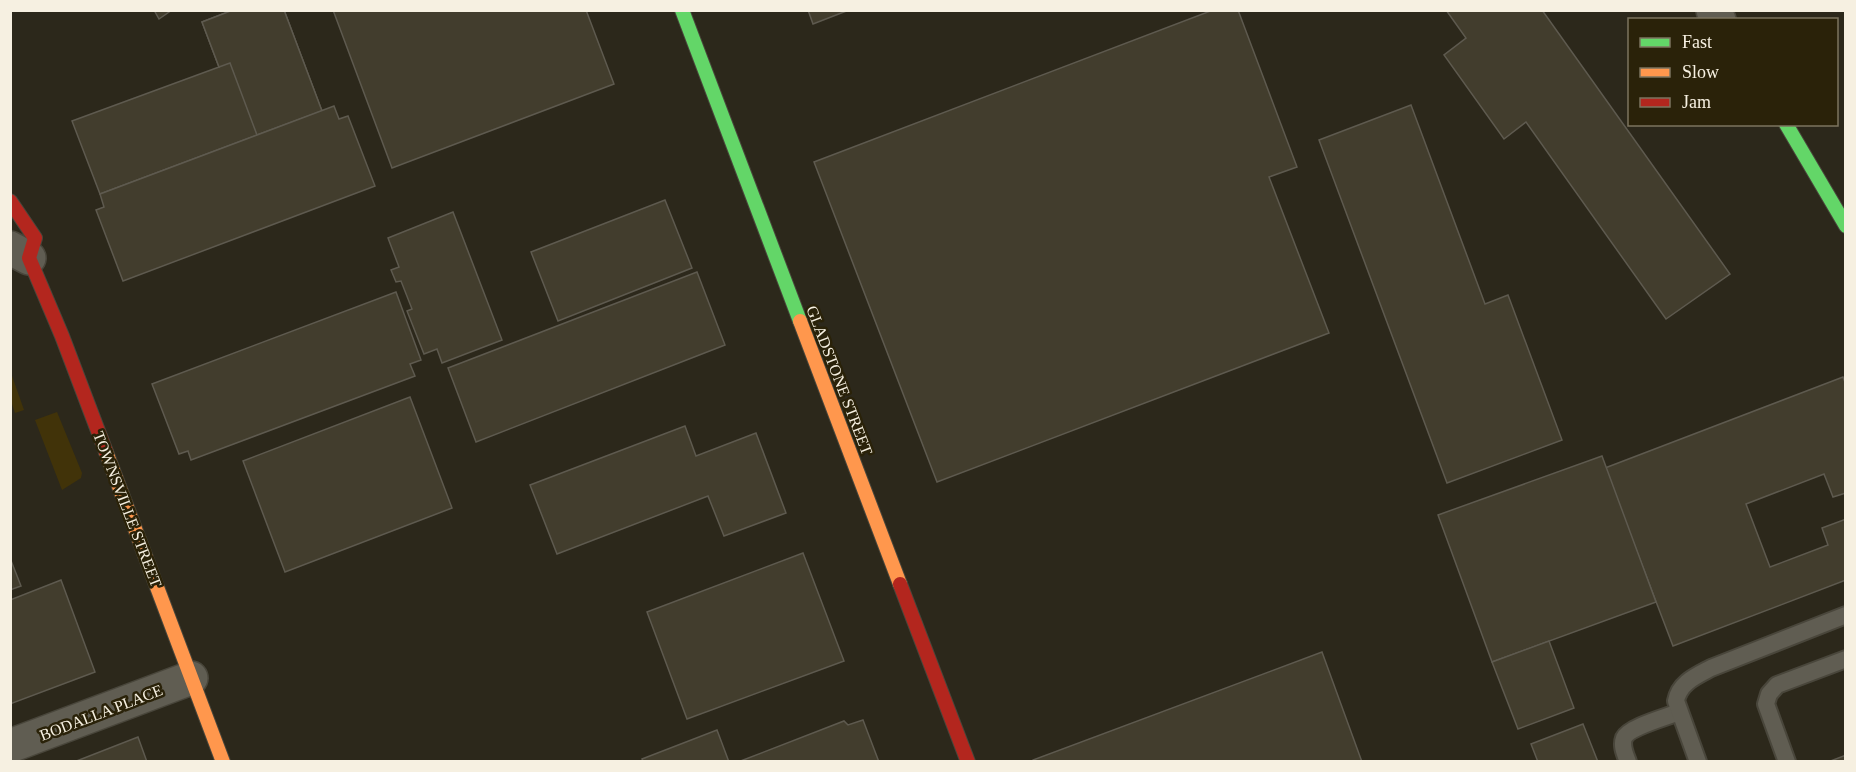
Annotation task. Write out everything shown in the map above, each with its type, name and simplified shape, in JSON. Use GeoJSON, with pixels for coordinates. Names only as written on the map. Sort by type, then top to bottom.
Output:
{"type":"FeatureCollection","features":[{"type":"Feature","properties":{"kind":"street","name":"GLADSTONE STREET"},"geometry":{"type":"LineString","coordinates":[[682,10],[968,762]]}},
{"type":"Feature","properties":{"kind":"street"},"geometry":{"type":"LineString","coordinates":[[1787,126],[1845,226]]}},
{"type":"Feature","properties":{"kind":"street","name":"TOWNSVILLE STREET"},"geometry":{"type":"LineString","coordinates":[[10,201],[35,238],[20,253],[63,336],[223,762]]}},
{"type":"Feature","properties":{"kind":"street","name":"BODALLA PLACE"},"geometry":{"type":"LineString","coordinates":[[10,746],[191,678]]}},
{"type":"Feature","properties":{"kind":"lane"},"geometry":{"type":"LineString","coordinates":[[1698,762],[1676,701],[1677,694],[1691,678],[1845,615]]}},
{"type":"Feature","properties":{"kind":"lane"},"geometry":{"type":"LineString","coordinates":[[1788,762],[1766,704],[1769,694],[1777,685],[1845,659]]}},
{"type":"Feature","properties":{"kind":"lane"},"geometry":{"type":"LineString","coordinates":[[1628,762],[1623,748],[1624,738],[1631,730],[1679,712]]}},
{"type":"Feature","properties":{"kind":"shaded area"},"geometry":{"type":"Polygon","coordinates":[[[11,373],[24,410],[15,413],[11,401],[11,373]]]}},
{"type":"Feature","properties":{"kind":"shaded area"},"geometry":{"type":"Polygon","coordinates":[[[57,412],[82,473],[81,478],[62,490],[35,420],[57,412]]]}},
{"type":"Feature","properties":{"kind":"building"},"geometry":{"type":"Polygon","coordinates":[[[154,10],[172,10],[159,19],[154,10]]]}},
{"type":"Feature","properties":{"kind":"building"},"geometry":{"type":"Polygon","coordinates":[[[233,10],[284,10],[322,111],[100,194],[72,121],[219,67],[202,22],[233,10]]]}},
{"type":"Feature","properties":{"kind":"building"},"geometry":{"type":"Polygon","coordinates":[[[233,10],[284,10],[322,111],[257,135],[230,63],[219,67],[202,22],[233,10]]]}},
{"type":"Feature","properties":{"kind":"building"},"geometry":{"type":"Polygon","coordinates":[[[333,10],[586,10],[614,84],[392,168],[333,10]]]}},
{"type":"Feature","properties":{"kind":"building"},"geometry":{"type":"Polygon","coordinates":[[[808,10],[849,10],[813,24],[808,10]]]}},
{"type":"Feature","properties":{"kind":"building"},"geometry":{"type":"Polygon","coordinates":[[[1213,10],[1238,10],[1297,167],[1269,177],[1329,333],[937,482],[814,162],[1213,10]]]}},
{"type":"Feature","properties":{"kind":"building"},"geometry":{"type":"Polygon","coordinates":[[[1446,10],[1542,10],[1730,274],[1666,319],[1526,122],[1504,139],[1444,55],[1466,38],[1446,10]]]}},
{"type":"Feature","properties":{"kind":"building"},"geometry":{"type":"Polygon","coordinates":[[[1411,105],[1485,304],[1508,295],[1562,440],[1447,483],[1319,140],[1411,105]]]}},
{"type":"Feature","properties":{"kind":"building"},"geometry":{"type":"Polygon","coordinates":[[[334,106],[339,119],[348,116],[375,186],[123,281],[96,210],[104,207],[100,194],[334,106]]]}},
{"type":"Feature","properties":{"kind":"building"},"geometry":{"type":"Polygon","coordinates":[[[665,200],[692,268],[558,321],[531,252],[665,200]]]}},
{"type":"Feature","properties":{"kind":"building"},"geometry":{"type":"Polygon","coordinates":[[[453,212],[502,340],[442,363],[437,349],[424,354],[407,311],[412,309],[401,281],[396,282],[391,270],[399,267],[388,238],[453,212]]]}},
{"type":"Feature","properties":{"kind":"building"},"geometry":{"type":"Polygon","coordinates":[[[697,272],[725,345],[476,442],[448,368],[697,272]]]}},
{"type":"Feature","properties":{"kind":"building"},"geometry":{"type":"Polygon","coordinates":[[[396,292],[421,360],[410,364],[415,376],[191,460],[188,451],[179,454],[152,384],[396,292]]]}},
{"type":"Feature","properties":{"kind":"building"},"geometry":{"type":"Polygon","coordinates":[[[1843,377],[1846,385],[1846,493],[1833,497],[1824,474],[1746,504],[1770,567],[1828,545],[1822,528],[1846,519],[1846,580],[1673,646],[1605,468],[1843,377]]]}},
{"type":"Feature","properties":{"kind":"building"},"geometry":{"type":"Polygon","coordinates":[[[410,397],[452,508],[285,572],[243,461],[410,397]]]}},
{"type":"Feature","properties":{"kind":"building"},"geometry":{"type":"Polygon","coordinates":[[[685,426],[696,456],[756,433],[786,513],[724,536],[708,496],[557,554],[530,485],[685,426]]]}},
{"type":"Feature","properties":{"kind":"building"},"geometry":{"type":"Polygon","coordinates":[[[1602,456],[1656,602],[1492,662],[1438,515],[1602,456]]]}},
{"type":"Feature","properties":{"kind":"building"},"geometry":{"type":"Polygon","coordinates":[[[803,553],[844,661],[687,719],[647,612],[803,553]]]}},
{"type":"Feature","properties":{"kind":"building"},"geometry":{"type":"Polygon","coordinates":[[[10,558],[21,586],[10,590],[10,558]]]}},
{"type":"Feature","properties":{"kind":"building"},"geometry":{"type":"Polygon","coordinates":[[[61,580],[95,672],[10,704],[10,600],[61,580]]]}},
{"type":"Feature","properties":{"kind":"building"},"geometry":{"type":"Polygon","coordinates":[[[1549,641],[1574,708],[1518,729],[1492,662],[1549,641]]]}},
{"type":"Feature","properties":{"kind":"building"},"geometry":{"type":"Polygon","coordinates":[[[1322,652],[1362,762],[1033,762],[1033,760],[1322,652]]]}},
{"type":"Feature","properties":{"kind":"building"},"geometry":{"type":"Polygon","coordinates":[[[863,720],[879,762],[738,762],[844,721],[848,725],[863,720]]]}},
{"type":"Feature","properties":{"kind":"building"},"geometry":{"type":"Polygon","coordinates":[[[1583,724],[1598,762],[1538,762],[1531,744],[1583,724]]]}},
{"type":"Feature","properties":{"kind":"building"},"geometry":{"type":"Polygon","coordinates":[[[717,730],[729,762],[643,762],[642,759],[717,730]]]}},
{"type":"Feature","properties":{"kind":"building"},"geometry":{"type":"Polygon","coordinates":[[[138,737],[147,762],[74,762],[138,737]]]}},
{"type":"Feature","properties":{"kind":"building"},"geometry":{"type":"Polygon","coordinates":[[[1846,755],[1846,762],[1828,762],[1846,755]]]}},
{"type":"Feature","properties":{"kind":"traffic: fast"},"geometry":{"type":"LineString","coordinates":[[682,10],[800,321]]}},
{"type":"Feature","properties":{"kind":"traffic: fast"},"geometry":{"type":"LineString","coordinates":[[1787,126],[1846,226]]}},
{"type":"Feature","properties":{"kind":"traffic: slow"},"geometry":{"type":"LineString","coordinates":[[800,321],[900,584]]}},
{"type":"Feature","properties":{"kind":"traffic: slow"},"geometry":{"type":"LineString","coordinates":[[106,452],[223,762]]}},
{"type":"Feature","properties":{"kind":"traffic: jam"},"geometry":{"type":"LineString","coordinates":[[10,201],[35,238],[29,258],[62,336],[106,452]]}},
{"type":"Feature","properties":{"kind":"traffic: jam"},"geometry":{"type":"LineString","coordinates":[[900,584],[968,762]]}}]}
